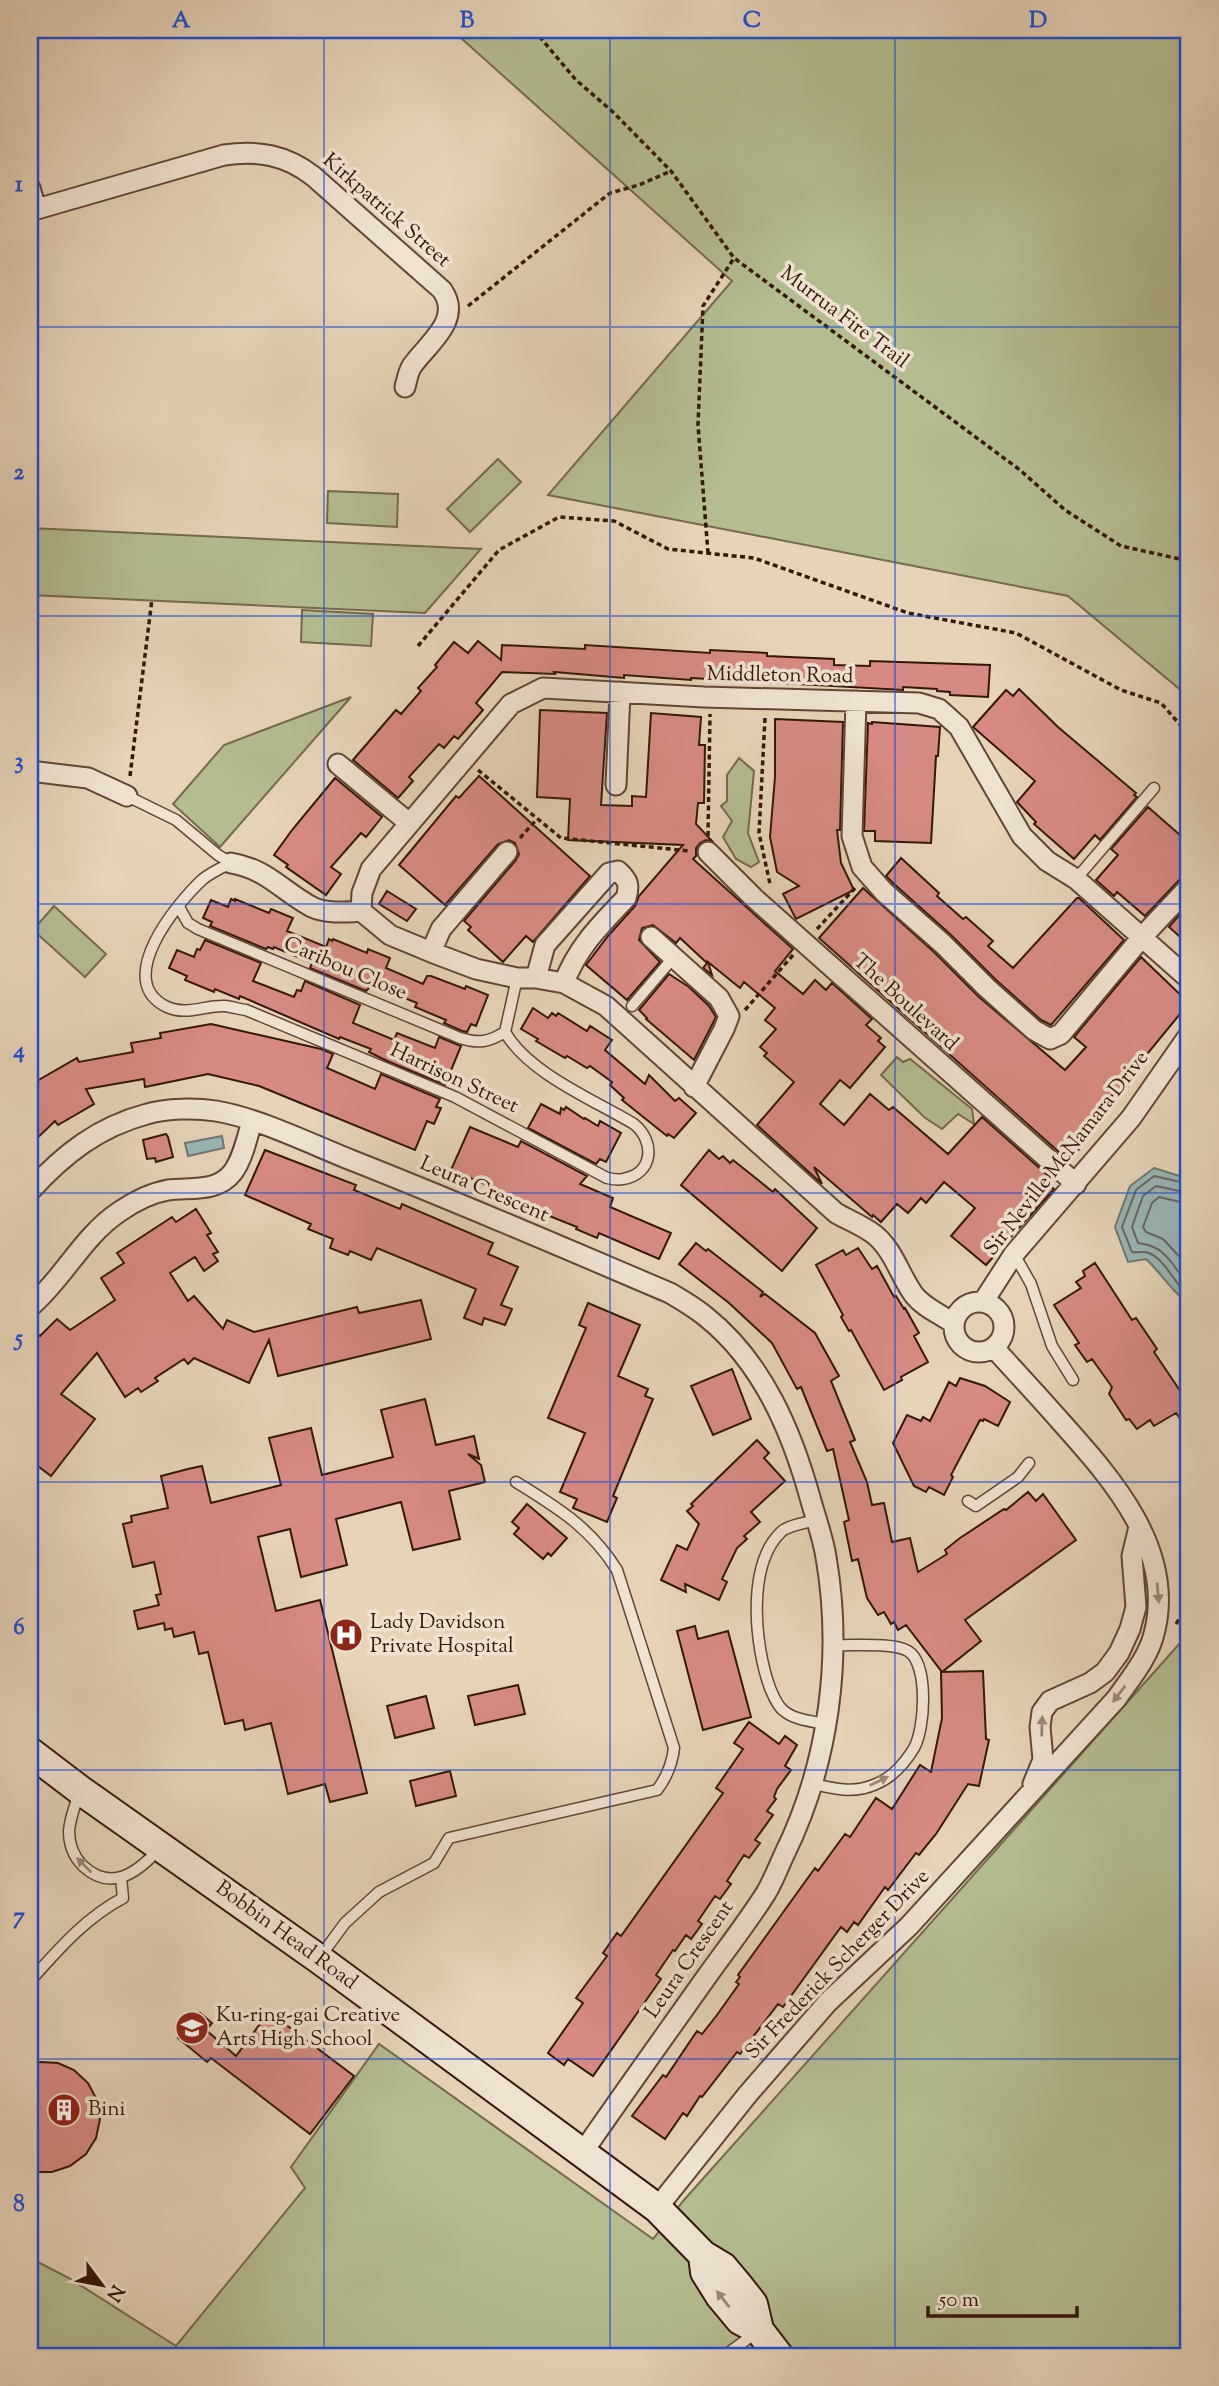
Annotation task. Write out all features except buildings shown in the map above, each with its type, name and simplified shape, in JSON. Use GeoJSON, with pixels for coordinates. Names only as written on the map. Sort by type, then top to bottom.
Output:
{"type":"FeatureCollection","features":[{"type":"Feature","properties":{"kind":"main road","name":"Bobbin Head Road"},"geometry":{"type":"LineString","coordinates":[[30,1752],[319,1959],[657,2207],[703,2255],[705,2272],[720,2296],[740,2320],[759,2330],[779,2356]]}},
{"type":"Feature","properties":{"kind":"street","name":"Kirkpatrick Street"},"geometry":{"type":"LineString","coordinates":[[33,210],[224,155],[244,152],[277,156],[290,160],[313,176],[442,290],[450,307],[448,318]]}},
{"type":"Feature","properties":{"kind":"street"},"geometry":{"type":"LineString","coordinates":[[30,188],[33,210]]}},
{"type":"Feature","properties":{"kind":"street"},"geometry":{"type":"LineString","coordinates":[[405,387],[410,370],[441,332],[448,318]]}},
{"type":"Feature","properties":{"kind":"street","name":"Middleton Road"},"geometry":{"type":"LineString","coordinates":[[361,911],[362,892],[371,869],[511,704],[543,688],[919,704],[939,709],[959,727],[1022,836],[1047,861],[1076,879],[1189,979]]}},
{"type":"Feature","properties":{"kind":"street"},"geometry":{"type":"LineString","coordinates":[[616,785],[620,692]]}},
{"type":"Feature","properties":{"kind":"street"},"geometry":{"type":"LineString","coordinates":[[856,701],[852,836],[862,867],[884,892],[943,944],[987,988],[1034,1030],[1050,1039],[1061,1034],[1142,937],[1189,887]]}},
{"type":"Feature","properties":{"kind":"street"},"geometry":{"type":"LineString","coordinates":[[338,764],[409,823]]}},
{"type":"Feature","properties":{"kind":"street"},"geometry":{"type":"LineString","coordinates":[[30,771],[88,778],[127,796]]}},
{"type":"Feature","properties":{"kind":"street"},"geometry":{"type":"LineString","coordinates":[[431,952],[441,929],[507,852]]}},
{"type":"Feature","properties":{"kind":"street","name":"The Boulevard"},"geometry":{"type":"LineString","coordinates":[[708,852],[779,921],[1076,1184]]}},
{"type":"Feature","properties":{"kind":"street"},"geometry":{"type":"LineString","coordinates":[[231,863],[249,866],[266,875],[314,909],[361,911],[390,935],[431,952],[476,969],[564,983],[606,1006],[836,1213],[875,1235],[895,1260],[914,1296],[954,1324]]}},
{"type":"Feature","properties":{"kind":"street"},"geometry":{"type":"LineString","coordinates":[[527,978],[545,945],[609,873],[618,871],[626,878],[629,888],[626,898],[582,946],[572,961],[564,983]]}},
{"type":"Feature","properties":{"kind":"street"},"geometry":{"type":"LineString","coordinates":[[651,937],[719,998],[729,1016],[694,1087]]}},
{"type":"Feature","properties":{"kind":"street","name":"Sir Neville McNamara Drive"},"geometry":{"type":"LineString","coordinates":[[983,1302],[1014,1254],[1131,1118],[1189,1035]]}},
{"type":"Feature","properties":{"kind":"street","name":"Leura Crescent"},"geometry":{"type":"LineString","coordinates":[[30,1191],[47,1172],[95,1133],[149,1113],[199,1110],[219,1112],[252,1121],[439,1194],[670,1293],[705,1315],[747,1358],[777,1408],[794,1446],[826,1555],[834,1646],[831,1692],[814,1784],[767,1892],[583,2152]]}},
{"type":"Feature","properties":{"kind":"street"},"geometry":{"type":"LineString","coordinates":[[30,1307],[44,1295],[117,1213],[138,1201],[167,1191],[218,1186],[233,1172],[252,1121]]}},
{"type":"Feature","properties":{"kind":"street"},"geometry":{"type":"LineString","coordinates":[[983,1302],[1000,1312],[1004,1321],[1001,1340],[986,1352],[966,1349],[959,1343],[954,1324],[964,1307],[983,1302]]}},
{"type":"Feature","properties":{"kind":"street","name":"Sir Frederick Scherger Drive"},"geometry":{"type":"LineString","coordinates":[[657,2207],[748,2094],[828,2003],[909,1926],[1117,1698],[1140,1665],[1154,1636],[1160,1600],[1149,1551],[1128,1502],[1107,1472],[994,1348]]}},
{"type":"Feature","properties":{"kind":"street","name":"Sir Frederick Scherger Drive"},"geometry":{"type":"LineString","coordinates":[[1030,1791],[1042,1760],[1042,1712],[1050,1701],[1090,1683],[1105,1672],[1119,1653],[1130,1629],[1136,1606],[1132,1556],[1139,1527]]}},
{"type":"Feature","properties":{"kind":"lane"},"geometry":{"type":"LineString","coordinates":[[1076,879],[1153,788]]}},
{"type":"Feature","properties":{"kind":"lane"},"geometry":{"type":"LineString","coordinates":[[127,796],[176,820],[231,863]]}},
{"type":"Feature","properties":{"kind":"lane","name":"Harrison Street"},"geometry":{"type":"LineString","coordinates":[[231,863],[215,870],[204,879],[179,906],[149,949],[145,977],[149,991],[165,1006],[183,1012],[224,1006],[246,1010],[455,1097],[607,1178],[623,1179],[636,1174],[650,1153],[643,1132],[634,1124],[532,1065],[505,1032]]}},
{"type":"Feature","properties":{"kind":"lane","name":"Caribou Close"},"geometry":{"type":"LineString","coordinates":[[179,906],[188,923],[198,929],[460,1038],[476,1043],[491,1041],[505,1032]]}},
{"type":"Feature","properties":{"kind":"lane"},"geometry":{"type":"LineString","coordinates":[[632,1006],[673,958]]}},
{"type":"Feature","properties":{"kind":"lane"},"geometry":{"type":"LineString","coordinates":[[505,1032],[527,978]]}},
{"type":"Feature","properties":{"kind":"lane"},"geometry":{"type":"LineString","coordinates":[[1014,1254],[1031,1284],[1052,1346],[1073,1380]]}},
{"type":"Feature","properties":{"kind":"lane"},"geometry":{"type":"LineString","coordinates":[[968,1501],[976,1506],[1018,1477],[1029,1462]]}},
{"type":"Feature","properties":{"kind":"lane"},"geometry":{"type":"LineString","coordinates":[[319,1959],[345,1923],[379,1892],[434,1863],[449,1838],[657,1790],[673,1762],[674,1748],[618,1570],[603,1548],[581,1525],[516,1482]]}},
{"type":"Feature","properties":{"kind":"lane"},"geometry":{"type":"LineString","coordinates":[[816,1520],[782,1530],[769,1547],[757,1604],[758,1637],[767,1679],[774,1698],[783,1710],[800,1719],[825,1724]]}},
{"type":"Feature","properties":{"kind":"lane"},"geometry":{"type":"LineString","coordinates":[[814,1784],[847,1792],[875,1785],[896,1772],[916,1745],[920,1726],[923,1684],[920,1668],[912,1654],[902,1648],[834,1646]]}},
{"type":"Feature","properties":{"kind":"lane"},"geometry":{"type":"LineString","coordinates":[[80,1790],[71,1818],[71,1850],[91,1873],[104,1878],[121,1877],[140,1869],[161,1847]]}},
{"type":"Feature","properties":{"kind":"lane"},"geometry":{"type":"LineString","coordinates":[[30,1981],[92,1916],[123,1898],[121,1877]]}},
{"type":"Feature","properties":{"kind":"lane"},"geometry":{"type":"LineString","coordinates":[[724,2356],[759,2330]]}},
{"type":"Feature","properties":{"kind":"path","name":"Murrua Fire Trail"},"geometry":{"type":"LineString","coordinates":[[534,30],[576,80],[614,112],[671,170],[734,258],[1020,470],[1065,510],[1121,546],[1189,561]]}},
{"type":"Feature","properties":{"kind":"path"},"geometry":{"type":"LineString","coordinates":[[448,318],[470,304],[610,193],[639,186],[671,170]]}},
{"type":"Feature","properties":{"kind":"path"},"geometry":{"type":"LineString","coordinates":[[708,553],[698,425],[703,306],[734,258]]}},
{"type":"Feature","properties":{"kind":"path"},"geometry":{"type":"LineString","coordinates":[[418,646],[499,550],[559,517],[614,521],[668,549],[754,558],[908,613],[1016,633],[1121,690],[1161,703],[1189,735]]}},
{"type":"Feature","properties":{"kind":"path"},"geometry":{"type":"LineString","coordinates":[[127,796],[134,758],[152,599]]}},
{"type":"Feature","properties":{"kind":"path"},"geometry":{"type":"LineString","coordinates":[[465,760],[561,838],[708,852],[710,697]]}},
{"type":"Feature","properties":{"kind":"path"},"geometry":{"type":"LineString","coordinates":[[766,699],[759,833],[770,886]]}},
{"type":"Feature","properties":{"kind":"path"},"geometry":{"type":"LineString","coordinates":[[507,852],[537,819]]}},
{"type":"Feature","properties":{"kind":"green space"},"geometry":{"type":"Polygon","coordinates":[[[452,30],[1189,30],[1189,697],[1068,596],[548,495],[732,281],[452,30]]]}},
{"type":"Feature","properties":{"kind":"green space"},"geometry":{"type":"Polygon","coordinates":[[[498,459],[521,482],[470,532],[447,509],[498,459]]]}},
{"type":"Feature","properties":{"kind":"green space"},"geometry":{"type":"Polygon","coordinates":[[[328,491],[398,494],[397,527],[327,523],[328,491]]]}},
{"type":"Feature","properties":{"kind":"green space"},"geometry":{"type":"Polygon","coordinates":[[[30,528],[481,549],[425,613],[30,595],[30,528]]]}},
{"type":"Feature","properties":{"kind":"green space"},"geometry":{"type":"Polygon","coordinates":[[[302,610],[373,614],[371,646],[301,642],[302,610]]]}},
{"type":"Feature","properties":{"kind":"green space"},"geometry":{"type":"Polygon","coordinates":[[[351,697],[220,847],[173,804],[224,745],[351,697]]]}},
{"type":"Feature","properties":{"kind":"green space"},"geometry":{"type":"Polygon","coordinates":[[[739,758],[754,771],[748,833],[759,862],[751,867],[736,859],[723,837],[732,821],[721,806],[727,801],[727,775],[739,758]]]}},
{"type":"Feature","properties":{"kind":"green space"},"geometry":{"type":"Polygon","coordinates":[[[54,906],[106,954],[85,977],[33,930],[54,906]]]}},
{"type":"Feature","properties":{"kind":"green space"},"geometry":{"type":"Polygon","coordinates":[[[897,1057],[903,1062],[910,1059],[972,1109],[974,1124],[958,1114],[942,1129],[924,1117],[881,1075],[897,1057]]]}},
{"type":"Feature","properties":{"kind":"green space"},"geometry":{"type":"Polygon","coordinates":[[[1189,1633],[1189,2356],[30,2356],[30,2258],[69,2278],[176,2346],[305,2188],[291,2167],[379,2044],[653,2239],[684,2200],[1189,1633]]]}},
{"type":"Feature","properties":{"kind":"water"},"geometry":{"type":"Polygon","coordinates":[[[222,1136],[224,1148],[188,1156],[185,1143],[222,1136]]]}},
{"type":"Feature","properties":{"kind":"water"},"geometry":{"type":"Polygon","coordinates":[[[1154,1168],[1189,1179],[1189,1304],[1146,1259],[1128,1262],[1115,1227],[1130,1186],[1154,1168]]]}},
{"type":"Feature","properties":{"kind":"place","name":"Lady Davidson Private Hospital"},"geometry":{"type":"Point","coordinates":[346,1635]}},
{"type":"Feature","properties":{"kind":"place","name":"Ku-ring-gai Creative Arts High School"},"geometry":{"type":"Point","coordinates":[192,2028]}},
{"type":"Feature","properties":{"kind":"place","name":"Bini"},"geometry":{"type":"Point","coordinates":[64,2110]}}]}
